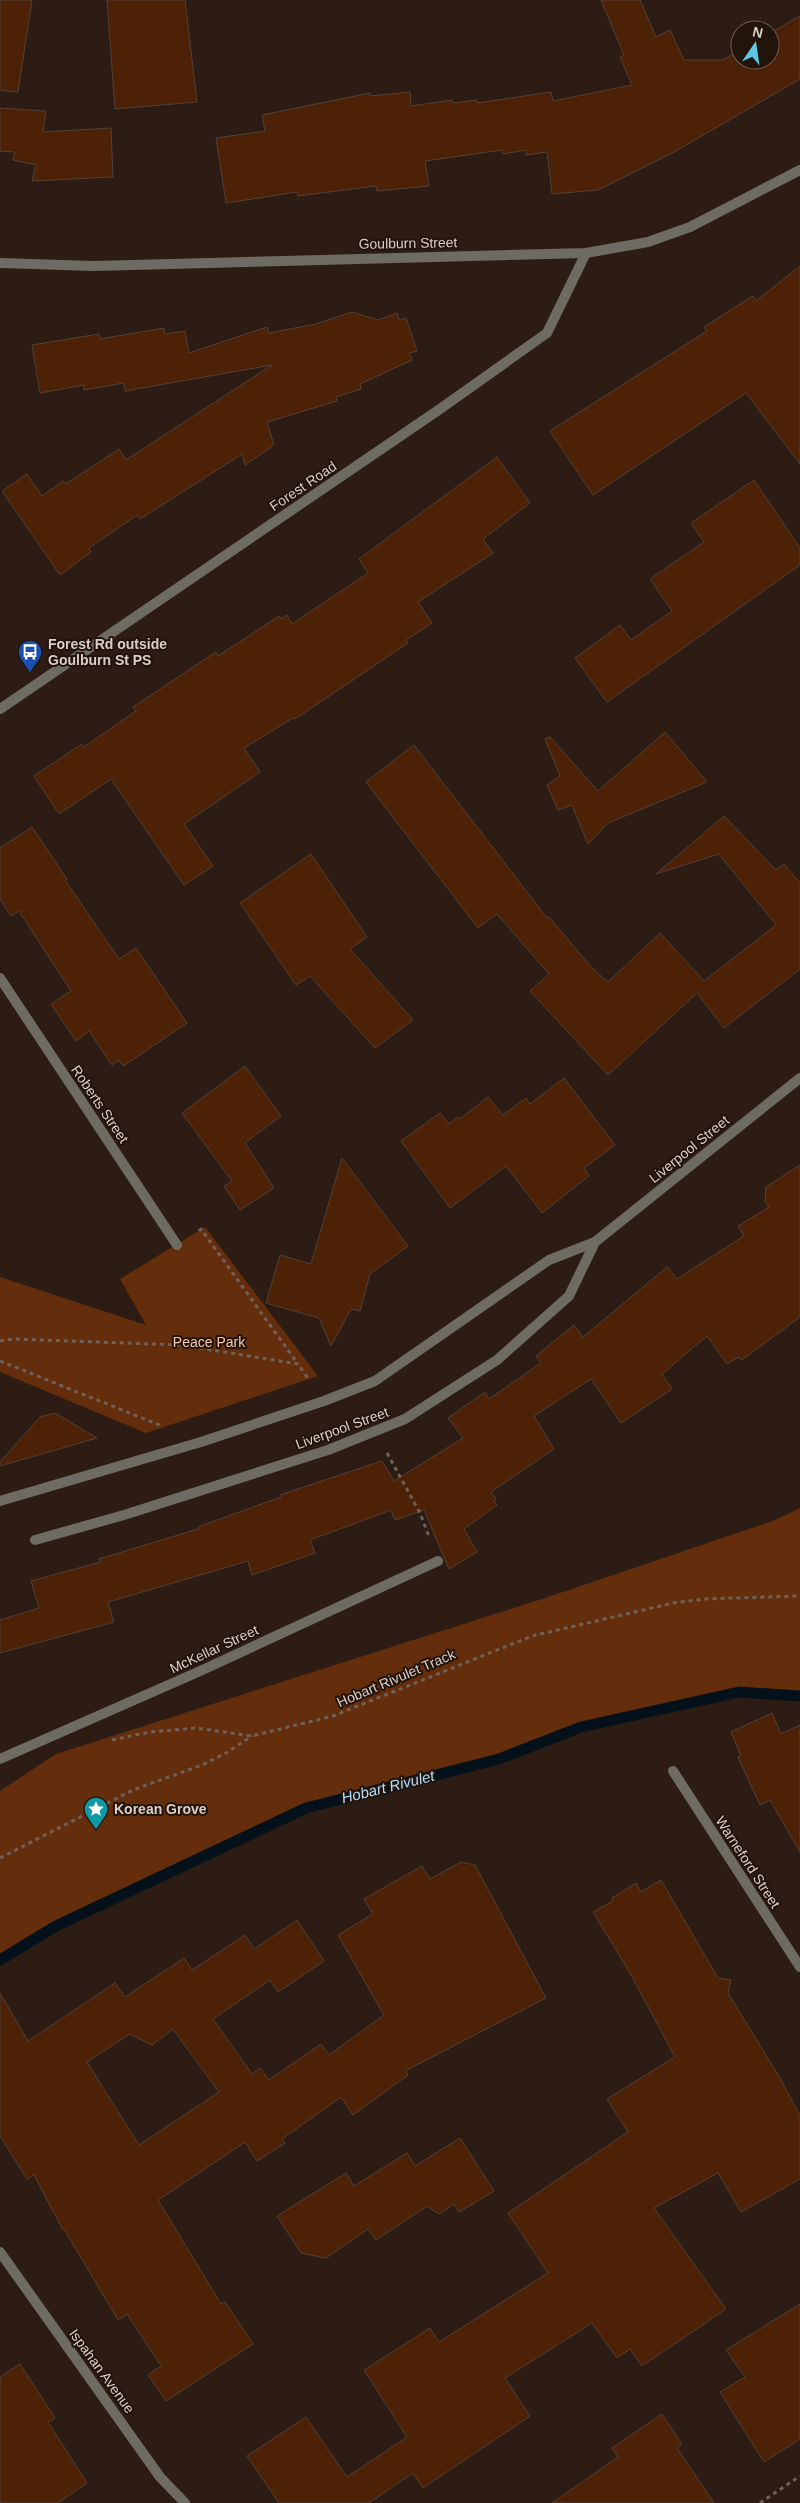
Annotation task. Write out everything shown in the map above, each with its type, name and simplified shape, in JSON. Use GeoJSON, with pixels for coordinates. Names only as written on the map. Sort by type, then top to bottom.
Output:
{"type":"FeatureCollection","features":[{"type":"Feature","properties":{"kind":"street","name":"Goulburn Street"},"geometry":{"type":"LineString","coordinates":[[0,263],[94,266],[586,253],[648,242],[690,227],[800,170]]}},
{"type":"Feature","properties":{"kind":"street","name":"Forest Road"},"geometry":{"type":"LineString","coordinates":[[0,709],[440,409],[547,333],[586,253]]}},
{"type":"Feature","properties":{"kind":"street","name":"Roberts Street"},"geometry":{"type":"LineString","coordinates":[[0,978],[177,1245]]}},
{"type":"Feature","properties":{"kind":"street","name":"Liverpool Street"},"geometry":{"type":"LineString","coordinates":[[0,1501],[173,1450],[324,1401],[375,1381],[549,1260],[595,1242],[800,1078]]}},
{"type":"Feature","properties":{"kind":"street","name":"Liverpool Street"},"geometry":{"type":"LineString","coordinates":[[35,1540],[328,1450],[405,1419],[497,1360],[570,1296],[595,1242]]}},
{"type":"Feature","properties":{"kind":"street","name":"McKellar Street"},"geometry":{"type":"LineString","coordinates":[[0,1759],[198,1672],[438,1561]]}},
{"type":"Feature","properties":{"kind":"street","name":"Warneford Street"},"geometry":{"type":"LineString","coordinates":[[673,1771],[800,1967]]}},
{"type":"Feature","properties":{"kind":"street","name":"Ispahan Avenue"},"geometry":{"type":"LineString","coordinates":[[0,2252],[160,2477],[185,2503]]}},
{"type":"Feature","properties":{"kind":"path"},"geometry":{"type":"LineString","coordinates":[[177,1245],[202,1229],[324,1401]]}},
{"type":"Feature","properties":{"kind":"path"},"geometry":{"type":"LineString","coordinates":[[0,1342],[13,1339],[181,1345],[298,1364]]}},
{"type":"Feature","properties":{"kind":"path"},"geometry":{"type":"LineString","coordinates":[[0,1361],[164,1427],[173,1450]]}},
{"type":"Feature","properties":{"kind":"path"},"geometry":{"type":"LineString","coordinates":[[375,1431],[420,1513],[438,1561]]}},
{"type":"Feature","properties":{"kind":"path","name":"Hobart Rivulet Track"},"geometry":{"type":"LineString","coordinates":[[110,1740],[150,1732],[196,1728],[252,1736],[334,1716],[532,1636],[673,1603],[704,1599],[800,1596]]}},
{"type":"Feature","properties":{"kind":"path"},"geometry":{"type":"LineString","coordinates":[[0,1858],[132,1790],[218,1757],[252,1736]]}},
{"type":"Feature","properties":{"kind":"path"},"geometry":{"type":"LineString","coordinates":[[760,2503],[800,2476]]}},
{"type":"Feature","properties":{"kind":"green space","name":"Peace Park"},"geometry":{"type":"Polygon","coordinates":[[[205,1227],[318,1376],[146,1433],[0,1372],[0,1277],[146,1325],[120,1279],[205,1227]]]}},
{"type":"Feature","properties":{"kind":"green space"},"geometry":{"type":"Polygon","coordinates":[[[800,1508],[800,1696],[739,1692],[581,1727],[499,1759],[306,1808],[56,1926],[0,1960],[0,1791],[56,1754],[542,1599],[773,1521],[800,1508]]]}},
{"type":"Feature","properties":{"kind":"building"},"geometry":{"type":"Polygon","coordinates":[[[0,0],[32,0],[18,92],[0,90],[0,0]]]}},
{"type":"Feature","properties":{"kind":"building"},"geometry":{"type":"Polygon","coordinates":[[[107,0],[185,0],[197,102],[115,109],[107,0]]]}},
{"type":"Feature","properties":{"kind":"building"},"geometry":{"type":"Polygon","coordinates":[[[601,0],[640,0],[656,37],[670,30],[684,60],[723,60],[730,56],[730,70],[780,70],[780,27],[800,16],[800,79],[674,152],[598,190],[552,194],[547,152],[526,155],[526,150],[503,154],[502,150],[425,161],[429,186],[377,191],[376,186],[298,196],[297,192],[226,203],[216,138],[265,131],[262,115],[370,93],[370,96],[410,92],[411,106],[452,100],[453,103],[477,100],[477,103],[551,92],[553,101],[632,85],[620,57],[624,55],[601,0]]]}},
{"type":"Feature","properties":{"kind":"building"},"geometry":{"type":"Polygon","coordinates":[[[0,108],[46,111],[43,132],[111,128],[113,177],[32,181],[36,165],[13,160],[15,152],[0,151],[0,108]]]}},
{"type":"Feature","properties":{"kind":"building"},"geometry":{"type":"Polygon","coordinates":[[[800,266],[800,464],[746,393],[593,495],[550,431],[707,331],[704,327],[753,296],[756,301],[800,266]]]}},
{"type":"Feature","properties":{"kind":"building"},"geometry":{"type":"Polygon","coordinates":[[[352,312],[378,320],[397,313],[399,320],[406,318],[417,351],[409,353],[412,360],[360,384],[361,389],[336,397],[337,401],[267,422],[274,445],[245,465],[242,454],[140,519],[137,515],[89,548],[91,552],[60,575],[2,491],[27,474],[42,496],[63,481],[66,484],[119,449],[126,460],[272,365],[125,391],[124,383],[84,390],[84,385],[40,393],[32,345],[99,334],[100,339],[164,328],[165,334],[185,331],[189,353],[267,327],[269,333],[316,324],[352,312]]]}},
{"type":"Feature","properties":{"kind":"building"},"geometry":{"type":"Polygon","coordinates":[[[497,457],[530,503],[483,539],[493,553],[418,602],[432,623],[406,640],[408,643],[295,719],[293,718],[244,748],[260,772],[184,824],[213,866],[184,885],[111,779],[59,814],[34,776],[82,744],[84,747],[136,711],[133,707],[216,652],[218,656],[279,616],[281,619],[287,615],[292,624],[368,573],[359,559],[497,457]]]}},
{"type":"Feature","properties":{"kind":"building"},"geometry":{"type":"Polygon","coordinates":[[[754,480],[800,548],[800,565],[607,702],[575,658],[620,625],[631,640],[672,611],[650,579],[704,542],[691,523],[754,480]]]}},
{"type":"Feature","properties":{"kind":"building"},"geometry":{"type":"Polygon","coordinates":[[[665,732],[707,782],[608,823],[588,844],[572,805],[558,810],[547,785],[560,776],[545,739],[550,737],[598,791],[665,732]]]}},
{"type":"Feature","properties":{"kind":"building"},"geometry":{"type":"Polygon","coordinates":[[[414,745],[547,918],[549,917],[593,969],[608,982],[660,933],[704,981],[776,925],[719,854],[656,874],[724,816],[776,870],[784,864],[800,883],[800,969],[724,1028],[697,993],[608,1075],[530,991],[549,974],[497,914],[478,928],[366,782],[414,745]]]}},
{"type":"Feature","properties":{"kind":"building"},"geometry":{"type":"Polygon","coordinates":[[[32,827],[67,879],[65,880],[119,959],[136,948],[187,1023],[123,1066],[119,1060],[112,1065],[89,1031],[76,1041],[51,1004],[71,991],[19,911],[11,916],[0,899],[0,848],[32,827]]]}},
{"type":"Feature","properties":{"kind":"building"},"geometry":{"type":"Polygon","coordinates":[[[311,854],[367,937],[350,949],[413,1020],[375,1048],[310,976],[296,985],[240,903],[311,854]]]}},
{"type":"Feature","properties":{"kind":"building"},"geometry":{"type":"Polygon","coordinates":[[[245,1066],[281,1116],[245,1143],[274,1188],[240,1210],[224,1186],[232,1181],[182,1113],[245,1066]]]}},
{"type":"Feature","properties":{"kind":"building"},"geometry":{"type":"Polygon","coordinates":[[[564,1078],[615,1145],[584,1168],[589,1176],[542,1213],[506,1166],[450,1208],[401,1141],[440,1113],[449,1124],[458,1117],[460,1119],[488,1097],[503,1115],[526,1098],[530,1104],[564,1078]]]}},
{"type":"Feature","properties":{"kind":"building"},"geometry":{"type":"Polygon","coordinates":[[[342,1158],[408,1246],[370,1274],[360,1311],[351,1309],[331,1346],[319,1318],[266,1303],[280,1255],[311,1264],[342,1158]]]}},
{"type":"Feature","properties":{"kind":"building"},"geometry":{"type":"Polygon","coordinates":[[[800,1165],[800,1317],[742,1360],[739,1357],[727,1364],[707,1336],[662,1374],[672,1389],[621,1423],[591,1379],[534,1416],[554,1449],[491,1492],[496,1499],[494,1501],[497,1505],[464,1529],[477,1552],[449,1569],[424,1510],[395,1520],[391,1510],[310,1540],[315,1553],[252,1575],[248,1561],[108,1602],[114,1622],[0,1653],[0,1620],[39,1608],[31,1581],[101,1562],[99,1559],[198,1529],[198,1527],[281,1497],[280,1495],[382,1461],[394,1481],[463,1438],[448,1418],[485,1392],[489,1399],[541,1363],[536,1356],[574,1325],[583,1337],[667,1267],[677,1279],[744,1236],[738,1226],[769,1207],[765,1202],[766,1187],[800,1165]]]}},
{"type":"Feature","properties":{"kind":"building"},"geometry":{"type":"Polygon","coordinates":[[[55,1413],[97,1438],[0,1466],[0,1462],[40,1417],[55,1413]]]}},
{"type":"Feature","properties":{"kind":"building"},"geometry":{"type":"Polygon","coordinates":[[[772,1713],[781,1734],[800,1725],[800,1852],[770,1800],[760,1805],[738,1757],[741,1756],[731,1732],[772,1713]]]}},
{"type":"Feature","properties":{"kind":"building"},"geometry":{"type":"Polygon","coordinates":[[[461,1862],[475,1865],[546,1998],[405,2071],[408,2075],[353,2115],[341,2097],[282,2139],[285,2143],[257,2161],[245,2142],[158,2200],[221,2304],[225,2302],[253,2344],[166,2401],[148,2375],[161,2366],[127,2314],[118,2320],[63,2230],[34,2175],[27,2179],[0,2136],[0,1993],[28,2041],[115,1983],[125,1997],[184,1958],[192,1970],[245,1935],[254,1949],[297,1920],[324,1961],[278,1992],[270,1980],[213,2019],[252,2074],[260,2068],[269,2080],[321,2044],[329,2055],[384,2015],[338,1935],[373,1914],[364,1899],[422,1866],[430,1879],[461,1862]],[[173,2029],[152,2045],[130,2034],[87,2062],[139,2145],[219,2092],[173,2029]]]}},
{"type":"Feature","properties":{"kind":"building"},"geometry":{"type":"Polygon","coordinates":[[[661,1880],[718,1978],[731,1980],[728,1993],[780,2078],[800,2116],[800,2179],[741,2212],[718,2173],[654,2208],[726,2309],[642,2366],[630,2349],[617,2358],[592,2323],[505,2378],[530,2416],[423,2488],[413,2473],[369,2503],[279,2503],[247,2456],[306,2417],[347,2477],[407,2437],[364,2370],[430,2328],[439,2342],[548,2273],[508,2213],[628,2132],[607,2099],[675,2057],[630,1973],[593,1912],[613,1901],[612,1898],[636,1883],[641,1892],[661,1880]]]}},
{"type":"Feature","properties":{"kind":"building"},"geometry":{"type":"Polygon","coordinates":[[[460,2138],[494,2191],[459,2212],[454,2204],[439,2214],[427,2206],[376,2240],[368,2229],[326,2258],[301,2253],[277,2216],[346,2173],[354,2186],[407,2153],[415,2166],[460,2138]]]}},
{"type":"Feature","properties":{"kind":"building"},"geometry":{"type":"Polygon","coordinates":[[[800,2304],[800,2439],[764,2462],[720,2392],[745,2377],[726,2350],[800,2304]]]}},
{"type":"Feature","properties":{"kind":"building"},"geometry":{"type":"Polygon","coordinates":[[[20,2364],[55,2418],[48,2422],[87,2483],[58,2503],[0,2503],[0,2377],[20,2364]]]}},
{"type":"Feature","properties":{"kind":"building"},"geometry":{"type":"Polygon","coordinates":[[[662,2414],[682,2444],[677,2448],[714,2503],[552,2503],[618,2457],[612,2448],[662,2414]]]}},
{"type":"Feature","properties":{"kind":"waterway","name":"Hobart Rivulet"},"geometry":{"type":"LineString","coordinates":[[0,1960],[56,1926],[306,1808],[499,1759],[581,1727],[739,1692],[800,1696]]}},
{"type":"Feature","properties":{"kind":"place","name":"Forest Rd outside Goulburn St PS"},"geometry":{"type":"Point","coordinates":[30,673]}},
{"type":"Feature","properties":{"kind":"place","name":"Korean Grove"},"geometry":{"type":"Point","coordinates":[96,1830]}}]}
